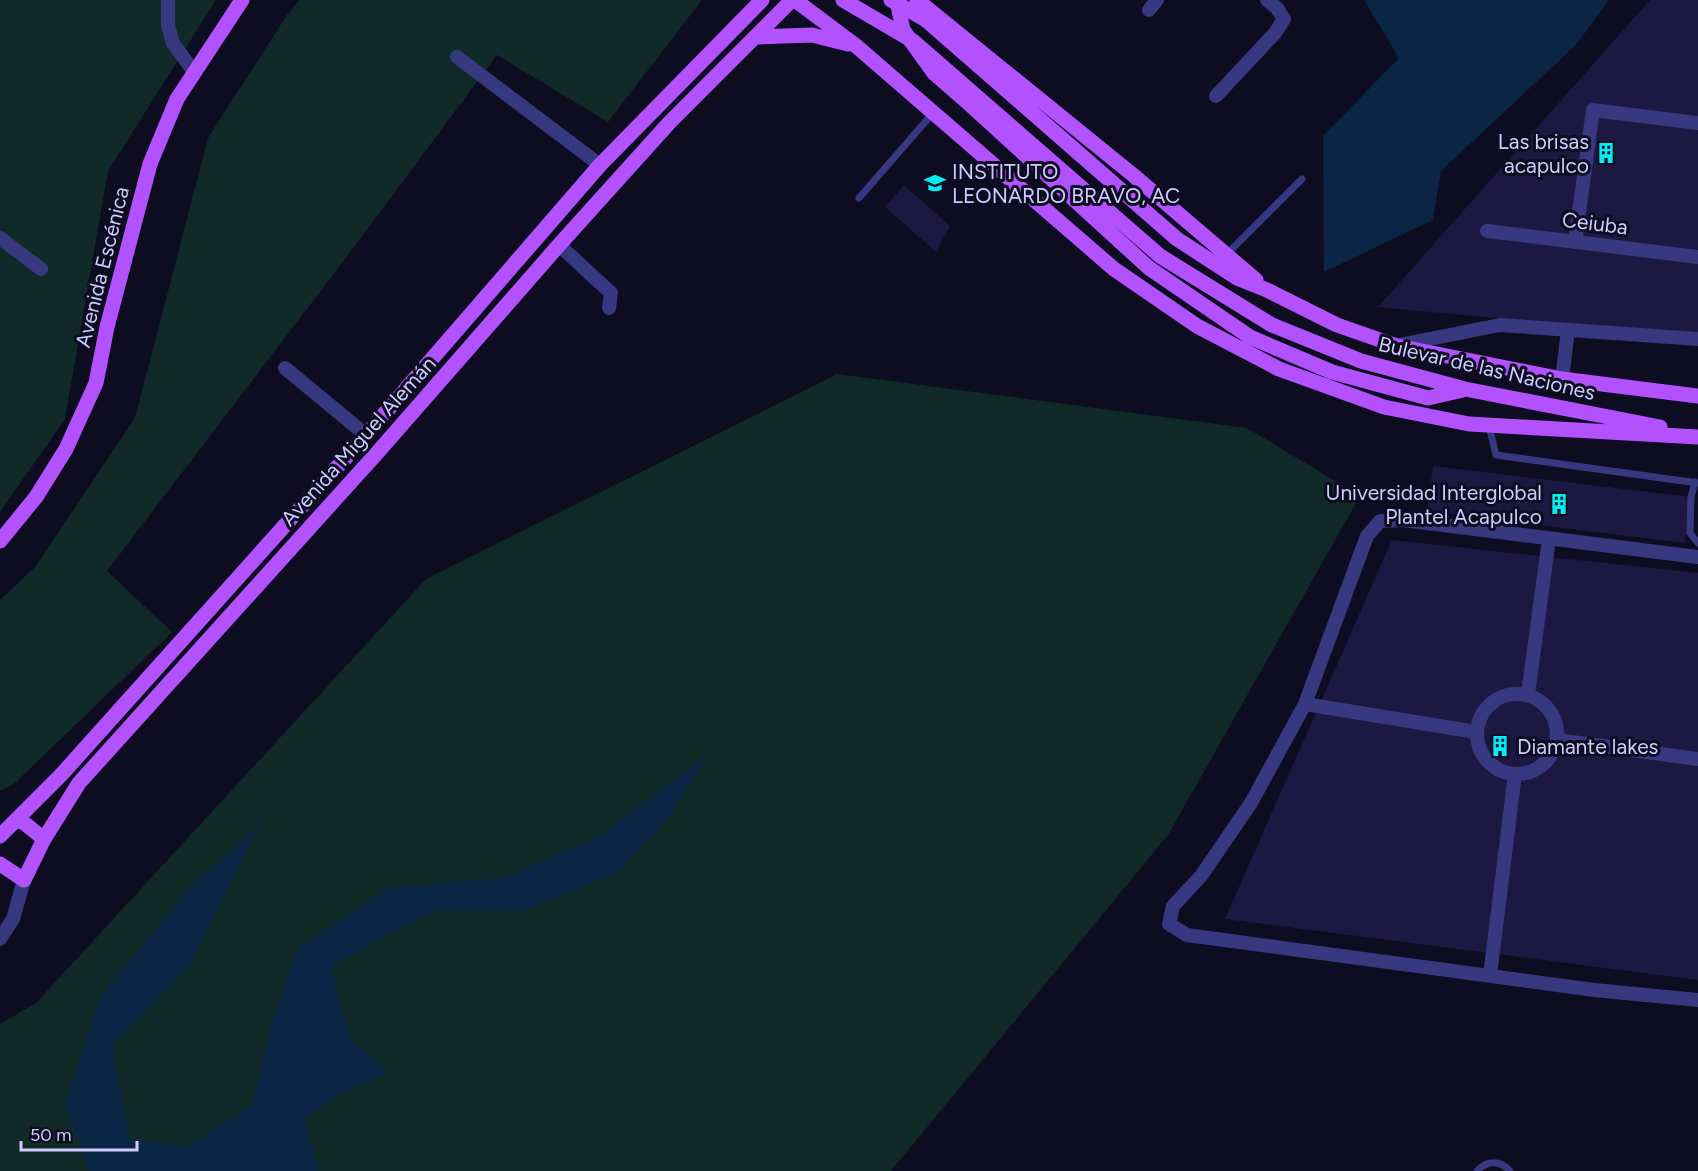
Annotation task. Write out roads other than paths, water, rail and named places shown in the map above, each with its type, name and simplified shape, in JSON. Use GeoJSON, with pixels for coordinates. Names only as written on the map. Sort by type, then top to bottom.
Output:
{"type":"FeatureCollection","features":[{"type":"Feature","properties":{"kind":"main road","name":"Avenida Escénica"},"geometry":{"type":"LineString","coordinates":[[0,541],[36,497],[66,449],[96,383],[107,327],[150,164],[177,99],[242,0]]}},
{"type":"Feature","properties":{"kind":"main road"},"geometry":{"type":"LineString","coordinates":[[735,29],[747,0]]}},
{"type":"Feature","properties":{"kind":"main road","name":"Avenida Miguel Alemán"},"geometry":{"type":"LineString","coordinates":[[0,836],[61,775],[366,435],[600,165],[762,0]]}},
{"type":"Feature","properties":{"kind":"main road"},"geometry":{"type":"LineString","coordinates":[[793,0],[855,45],[1114,269],[1197,326],[1279,369],[1384,407],[1469,424],[1698,435]]}},
{"type":"Feature","properties":{"kind":"main road","name":"Avenida Miguel Alemán"},"geometry":{"type":"LineString","coordinates":[[24,880],[44,838],[79,783],[377,453],[669,123],[793,0]]}},
{"type":"Feature","properties":{"kind":"main road","name":"Bulevar de las Naciones"},"geometry":{"type":"LineString","coordinates":[[843,0],[914,41],[1160,256],[1272,325],[1361,361],[1465,389],[1698,435]]}},
{"type":"Feature","properties":{"kind":"main road","name":"Bulevar de las Naciones"},"geometry":{"type":"LineString","coordinates":[[891,0],[926,20],[1177,239],[1237,278],[1267,290],[1337,325],[1397,345],[1562,379],[1698,396]]}},
{"type":"Feature","properties":{"kind":"main road"},"geometry":{"type":"LineString","coordinates":[[897,0],[903,30],[934,73],[1149,268],[1251,337],[1332,372],[1428,398],[1465,389]]}},
{"type":"Feature","properties":{"kind":"main road"},"geometry":{"type":"LineString","coordinates":[[917,0],[1133,175],[1267,290]]}},
{"type":"Feature","properties":{"kind":"main road"},"geometry":{"type":"LineString","coordinates":[[756,36],[812,35],[855,45]]}},
{"type":"Feature","properties":{"kind":"main road"},"geometry":{"type":"LineString","coordinates":[[18,818],[44,838]]}},
{"type":"Feature","properties":{"kind":"main road"},"geometry":{"type":"LineString","coordinates":[[0,864],[24,880]]}},
{"type":"Feature","properties":{"kind":"street"},"geometry":{"type":"LineString","coordinates":[[168,0],[168,26],[173,43],[194,72]]}},
{"type":"Feature","properties":{"kind":"street"},"geometry":{"type":"LineString","coordinates":[[1216,96],[1275,33],[1284,19],[1277,8],[1267,0]]}},
{"type":"Feature","properties":{"kind":"street"},"geometry":{"type":"LineString","coordinates":[[457,57],[600,165]]}},
{"type":"Feature","properties":{"kind":"street"},"geometry":{"type":"LineString","coordinates":[[1575,242],[1593,110],[1698,123]]}},
{"type":"Feature","properties":{"kind":"street","name":"Ceiuba"},"geometry":{"type":"LineString","coordinates":[[1488,231],[1698,257]]}},
{"type":"Feature","properties":{"kind":"street"},"geometry":{"type":"LineString","coordinates":[[0,238],[41,269]]}},
{"type":"Feature","properties":{"kind":"street"},"geometry":{"type":"LineString","coordinates":[[559,245],[611,293],[609,309]]}},
{"type":"Feature","properties":{"kind":"street"},"geometry":{"type":"LineString","coordinates":[[1397,345],[1500,325],[1698,339]]}},
{"type":"Feature","properties":{"kind":"street"},"geometry":{"type":"LineString","coordinates":[[1562,379],[1568,330]]}},
{"type":"Feature","properties":{"kind":"street"},"geometry":{"type":"LineString","coordinates":[[285,368],[366,435]]}},
{"type":"Feature","properties":{"kind":"street"},"geometry":{"type":"LineString","coordinates":[[1698,557],[1403,520],[1380,521],[1367,536],[1305,704],[1251,803],[1201,876],[1173,906],[1169,924],[1187,935],[1594,990],[1698,1000]]}},
{"type":"Feature","properties":{"kind":"street"},"geometry":{"type":"LineString","coordinates":[[1528,694],[1550,539]]}},
{"type":"Feature","properties":{"kind":"street"},"geometry":{"type":"LineString","coordinates":[[1510,693],[1528,694],[1539,699],[1548,707],[1558,728],[1557,740],[1550,758],[1534,771],[1515,774],[1504,772],[1486,761],[1477,742],[1476,732],[1481,714],[1493,701],[1510,693]]}},
{"type":"Feature","properties":{"kind":"street"},"geometry":{"type":"LineString","coordinates":[[1305,704],[1476,732]]}},
{"type":"Feature","properties":{"kind":"street"},"geometry":{"type":"LineString","coordinates":[[1557,740],[1698,759]]}},
{"type":"Feature","properties":{"kind":"street"},"geometry":{"type":"LineString","coordinates":[[1490,975],[1515,774]]}},
{"type":"Feature","properties":{"kind":"street","name":"Avenida Miguel Alemán"},"geometry":{"type":"LineString","coordinates":[[0,939],[13,918],[24,880]]}},
{"type":"Feature","properties":{"kind":"lane"},"geometry":{"type":"LineString","coordinates":[[859,198],[933,113]]}},
{"type":"Feature","properties":{"kind":"lane"},"geometry":{"type":"LineString","coordinates":[[1226,255],[1302,179]]}},
{"type":"Feature","properties":{"kind":"lane"},"geometry":{"type":"LineString","coordinates":[[1489,424],[1496,455],[1697,483],[1691,498],[1690,533],[1698,543]]}},
{"type":"Feature","properties":{"kind":"lane"},"geometry":{"type":"LineString","coordinates":[[1477,1171],[1494,1162],[1510,1171]]}},
{"type":"Feature","properties":{"kind":"water"},"geometry":{"type":"Polygon","coordinates":[[[1364,0],[1609,0],[1576,45],[1441,171],[1433,220],[1324,272],[1323,136],[1399,58],[1364,0]]]}},
{"type":"Feature","properties":{"kind":"water"},"geometry":{"type":"Polygon","coordinates":[[[708,755],[661,827],[617,873],[522,911],[439,910],[379,939],[331,967],[350,1039],[389,1072],[338,1096],[304,1119],[319,1171],[89,1171],[65,1105],[100,997],[189,888],[261,824],[191,964],[112,1046],[129,1138],[188,1146],[253,1105],[272,1020],[298,948],[388,888],[503,878],[599,837],[708,755]]]}},
{"type":"Feature","properties":{"kind":"place","name":"Las brisas acapulco"},"geometry":{"type":"Point","coordinates":[1606,153]}},
{"type":"Feature","properties":{"kind":"place","name":"INSTITUTO LEONARDO BRAVO, AC"},"geometry":{"type":"Point","coordinates":[935,183]}},
{"type":"Feature","properties":{"kind":"place","name":"Universidad Interglobal Plantel Acapulco"},"geometry":{"type":"Point","coordinates":[1559,504]}},
{"type":"Feature","properties":{"kind":"place","name":"Diamante lakes"},"geometry":{"type":"Point","coordinates":[1500,746]}}]}
